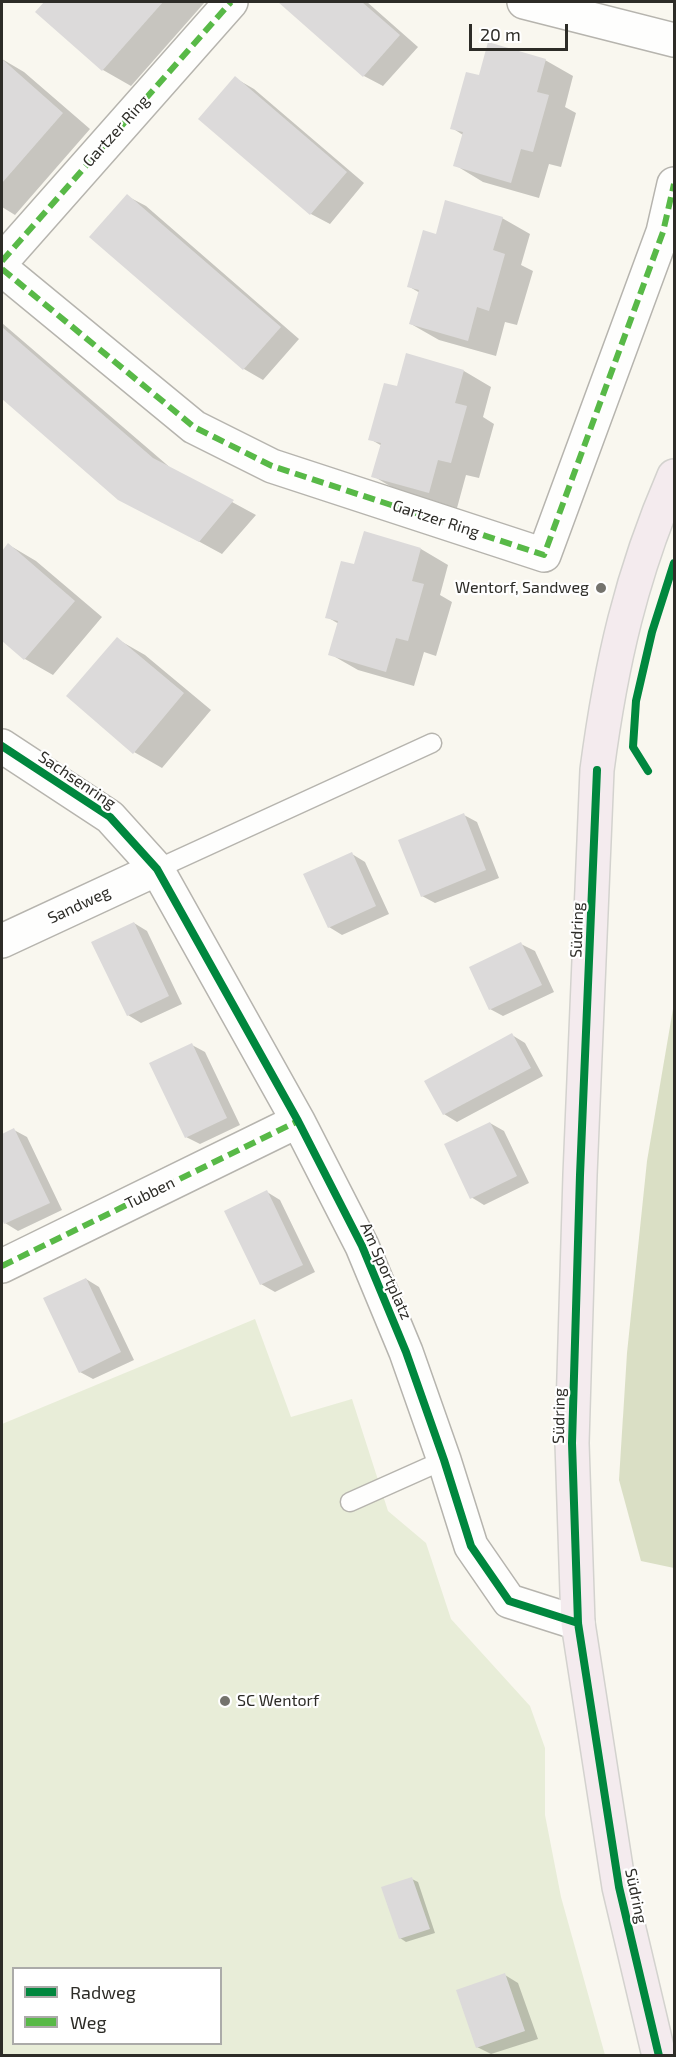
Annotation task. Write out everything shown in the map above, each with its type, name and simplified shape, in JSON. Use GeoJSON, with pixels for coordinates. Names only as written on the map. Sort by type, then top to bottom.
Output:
{"type":"FeatureCollection","features":[{"type":"Feature","properties":{"kind":"main road","name":"Südring"},"geometry":{"type":"LineString","coordinates":[[659,2055],[619,1887],[578,1623],[572,1443],[597,770],[617,646],[630,597],[657,516],[675,476]]}},
{"type":"Feature","properties":{"kind":"street","name":"Gartzer Ring"},"geometry":{"type":"LineString","coordinates":[[2,261],[231,2]]}},
{"type":"Feature","properties":{"kind":"street"},"geometry":{"type":"LineString","coordinates":[[524,2],[675,40]]}},
{"type":"Feature","properties":{"kind":"street","name":"Gartzer Ring"},"geometry":{"type":"LineString","coordinates":[[2,269],[194,427],[272,466],[544,555],[663,232],[675,184]]}},
{"type":"Feature","properties":{"kind":"street","name":"Sachsenring"},"geometry":{"type":"LineString","coordinates":[[2,746],[110,817],[157,869]]}},
{"type":"Feature","properties":{"kind":"street","name":"Am Sportplatz"},"geometry":{"type":"LineString","coordinates":[[157,869],[298,1121],[362,1246],[406,1352],[471,1546],[509,1601],[578,1623]]}},
{"type":"Feature","properties":{"kind":"street","name":"Sandweg"},"geometry":{"type":"LineString","coordinates":[[2,941],[157,869]]}},
{"type":"Feature","properties":{"kind":"street","name":"Tubben"},"geometry":{"type":"LineString","coordinates":[[2,1266],[298,1121]]}},
{"type":"Feature","properties":{"kind":"lane"},"geometry":{"type":"LineString","coordinates":[[157,869],[432,743]]}},
{"type":"Feature","properties":{"kind":"lane"},"geometry":{"type":"LineString","coordinates":[[350,1502],[444,1460]]}},
{"type":"Feature","properties":{"kind":"green space"},"geometry":{"type":"Polygon","coordinates":[[[674,1003],[674,1568],[641,1561],[619,1480],[627,1353],[647,1161],[674,1003]]]}},
{"type":"Feature","properties":{"kind":"green space","name":"SC Wentorf"},"geometry":{"type":"Polygon","coordinates":[[[255,1319],[291,1417],[352,1399],[388,1511],[426,1543],[451,1619],[530,1706],[545,1748],[545,1815],[561,1897],[605,2055],[2,2056],[2,1424],[255,1319]]]}},
{"type":"Feature","properties":{"kind":"building"},"geometry":{"type":"Polygon","coordinates":[[[44,2],[163,2],[102,71],[35,12],[44,2]]]}},
{"type":"Feature","properties":{"kind":"building"},"geometry":{"type":"Polygon","coordinates":[[[278,2],[362,2],[400,35],[363,77],[278,2]]]}},
{"type":"Feature","properties":{"kind":"building"},"geometry":{"type":"Polygon","coordinates":[[[488,42],[546,59],[537,92],[549,95],[533,152],[521,149],[511,183],[453,166],[463,132],[450,129],[466,72],[479,75],[488,42]]]}},
{"type":"Feature","properties":{"kind":"building"},"geometry":{"type":"Polygon","coordinates":[[[2,59],[63,113],[2,183],[2,59]]]}},
{"type":"Feature","properties":{"kind":"building"},"geometry":{"type":"Polygon","coordinates":[[[235,76],[347,172],[310,215],[198,119],[235,76]]]}},
{"type":"Feature","properties":{"kind":"building"},"geometry":{"type":"Polygon","coordinates":[[[127,194],[281,327],[243,370],[89,237],[127,194]]]}},
{"type":"Feature","properties":{"kind":"building"},"geometry":{"type":"Polygon","coordinates":[[[445,200],[503,217],[493,250],[505,254],[489,311],[477,307],[468,341],[409,324],[419,290],[407,287],[423,230],[436,234],[445,200]]]}},
{"type":"Feature","properties":{"kind":"building"},"geometry":{"type":"Polygon","coordinates":[[[2,327],[153,458],[234,500],[199,542],[118,500],[2,399],[2,327]]]}},
{"type":"Feature","properties":{"kind":"building"},"geometry":{"type":"Polygon","coordinates":[[[406,353],[464,370],[455,403],[467,406],[451,463],[438,460],[429,493],[371,477],[381,443],[368,440],[384,383],[397,386],[406,353]]]}},
{"type":"Feature","properties":{"kind":"building"},"geometry":{"type":"Polygon","coordinates":[[[364,531],[421,548],[412,581],[424,584],[408,641],[396,638],[386,672],[328,655],[338,621],[325,618],[341,561],[354,564],[364,531]]]}},
{"type":"Feature","properties":{"kind":"building"},"geometry":{"type":"Polygon","coordinates":[[[8,543],[75,601],[24,660],[2,641],[2,551],[8,543]]]}},
{"type":"Feature","properties":{"kind":"building"},"geometry":{"type":"Polygon","coordinates":[[[117,637],[184,693],[133,754],[66,696],[117,637]]]}},
{"type":"Feature","properties":{"kind":"building"},"geometry":{"type":"Polygon","coordinates":[[[464,813],[486,870],[421,897],[398,840],[464,813]]]}},
{"type":"Feature","properties":{"kind":"building"},"geometry":{"type":"Polygon","coordinates":[[[352,852],[376,906],[328,928],[303,874],[352,852]]]}},
{"type":"Feature","properties":{"kind":"building"},"geometry":{"type":"Polygon","coordinates":[[[134,922],[169,996],[127,1016],[91,942],[134,922]]]}},
{"type":"Feature","properties":{"kind":"building"},"geometry":{"type":"Polygon","coordinates":[[[521,942],[542,985],[489,1010],[469,967],[521,942]]]}},
{"type":"Feature","properties":{"kind":"building"},"geometry":{"type":"Polygon","coordinates":[[[512,1033],[531,1068],[443,1115],[424,1081],[512,1033]]]}},
{"type":"Feature","properties":{"kind":"building"},"geometry":{"type":"Polygon","coordinates":[[[192,1043],[227,1118],[185,1138],[149,1063],[192,1043]]]}},
{"type":"Feature","properties":{"kind":"building"},"geometry":{"type":"Polygon","coordinates":[[[490,1122],[517,1176],[470,1199],[444,1144],[490,1122]]]}},
{"type":"Feature","properties":{"kind":"building"},"geometry":{"type":"Polygon","coordinates":[[[14,1128],[50,1203],[4,1224],[2,1219],[2,1134],[14,1128]]]}},
{"type":"Feature","properties":{"kind":"building"},"geometry":{"type":"Polygon","coordinates":[[[267,1190],[303,1265],[260,1285],[224,1211],[267,1190]]]}},
{"type":"Feature","properties":{"kind":"building"},"geometry":{"type":"Polygon","coordinates":[[[86,1278],[121,1352],[79,1373],[43,1298],[86,1278]]]}},
{"type":"Feature","properties":{"kind":"building"},"geometry":{"type":"Polygon","coordinates":[[[412,1877],[430,1929],[399,1939],[381,1887],[412,1877]]]}},
{"type":"Feature","properties":{"kind":"building"},"geometry":{"type":"Polygon","coordinates":[[[505,1973],[525,2031],[476,2048],[456,1990],[505,1973]]]}},
{"type":"Feature","properties":{"kind":"marked path"},"geometry":{"type":"LineString","coordinates":[[2,261],[231,2]]}},
{"type":"Feature","properties":{"kind":"marked path"},"geometry":{"type":"LineString","coordinates":[[2,269],[194,427],[272,466],[544,555],[663,232],[674,184]]}},
{"type":"Feature","properties":{"kind":"marked path"},"geometry":{"type":"LineString","coordinates":[[2,1266],[298,1121]]}},
{"type":"Feature","properties":{"kind":"cycle path"},"geometry":{"type":"LineString","coordinates":[[648,771],[633,747],[636,701],[652,632],[674,563]]}},
{"type":"Feature","properties":{"kind":"cycle path"},"geometry":{"type":"LineString","coordinates":[[2,746],[110,817],[157,869],[298,1121],[362,1246],[406,1352],[471,1546],[509,1601],[578,1623]]}},
{"type":"Feature","properties":{"kind":"cycle path"},"geometry":{"type":"LineString","coordinates":[[597,770],[580,1175],[572,1443],[578,1623],[619,1887],[659,2056]]}},
{"type":"Feature","properties":{"kind":"place","name":"Wentorf, Sandweg"},"geometry":{"type":"Point","coordinates":[601,588]}},
{"type":"Feature","properties":{"kind":"place","name":"SC Wentorf"},"geometry":{"type":"Point","coordinates":[225,1701]}}]}
